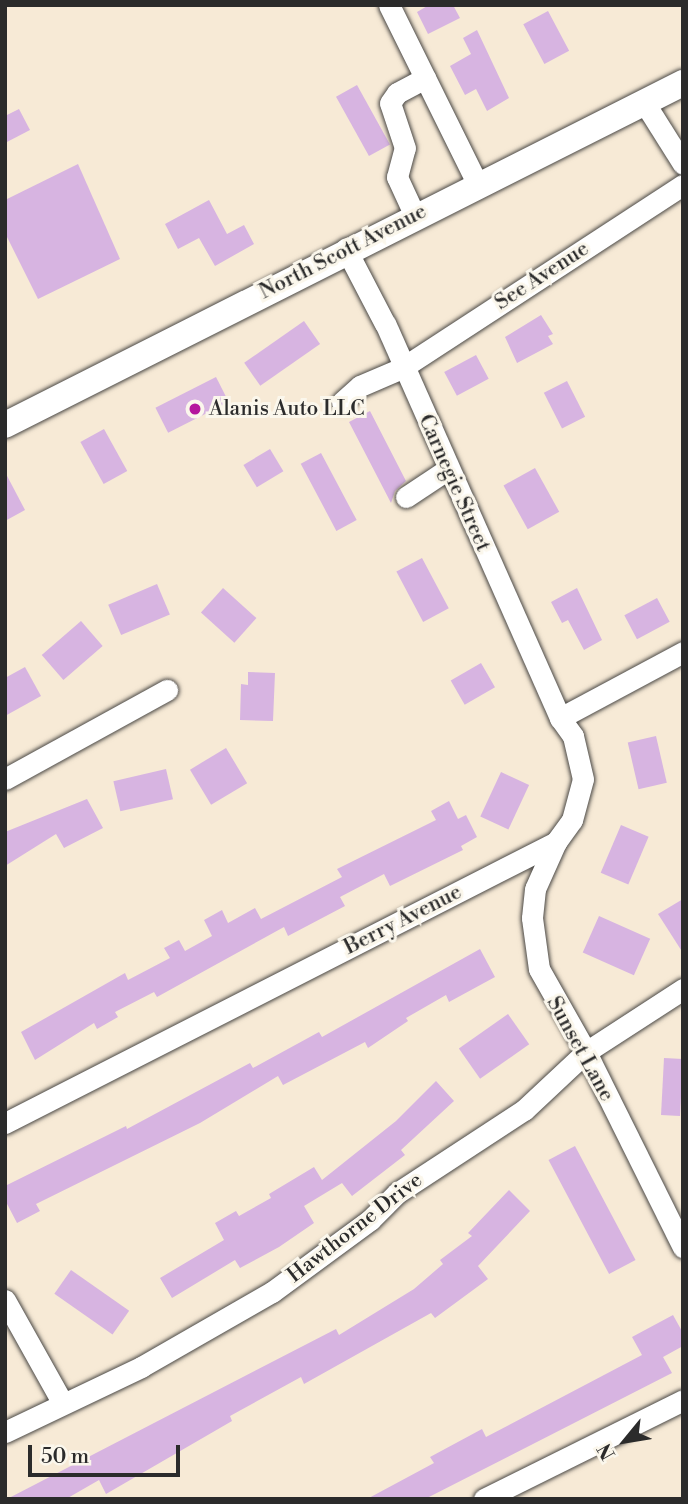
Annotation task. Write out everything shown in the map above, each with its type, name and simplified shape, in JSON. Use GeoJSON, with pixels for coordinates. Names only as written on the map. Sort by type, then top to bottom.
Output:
{"type":"FeatureCollection","features":[{"type":"Feature","properties":{"kind":"main road","name":"North Scott Avenue"},"geometry":{"type":"LineString","coordinates":[[5,425],[346,249],[683,83]]}},
{"type":"Feature","properties":{"kind":"street"},"geometry":{"type":"LineString","coordinates":[[388,5],[478,185]]}},
{"type":"Feature","properties":{"kind":"street"},"geometry":{"type":"LineString","coordinates":[[415,216],[397,177],[405,148],[390,103],[397,93],[425,78]]}},
{"type":"Feature","properties":{"kind":"street"},"geometry":{"type":"LineString","coordinates":[[644,102],[683,164]]}},
{"type":"Feature","properties":{"kind":"street","name":"See Avenue"},"geometry":{"type":"LineString","coordinates":[[342,402],[360,386],[402,368],[683,185]]}},
{"type":"Feature","properties":{"kind":"street","name":"Carnegie Street"},"geometry":{"type":"LineString","coordinates":[[346,249],[560,718]]}},
{"type":"Feature","properties":{"kind":"street"},"geometry":{"type":"LineString","coordinates":[[406,497],[448,469]]}},
{"type":"Feature","properties":{"kind":"street"},"geometry":{"type":"LineString","coordinates":[[556,842],[572,820],[583,779],[573,736],[560,718],[683,652]]}},
{"type":"Feature","properties":{"kind":"street"},"geometry":{"type":"LineString","coordinates":[[5,779],[167,690]]}},
{"type":"Feature","properties":{"kind":"street","name":"Sunset Lane"},"geometry":{"type":"LineString","coordinates":[[556,842],[535,889],[533,944],[549,994],[586,1052],[683,1247]]}},
{"type":"Feature","properties":{"kind":"street","name":"Berry Avenue"},"geometry":{"type":"LineString","coordinates":[[5,1123],[556,842]]}},
{"type":"Feature","properties":{"kind":"street","name":"Hawthorne Drive"},"geometry":{"type":"LineString","coordinates":[[5,1432],[62,1402],[141,1367],[272,1292],[370,1220],[397,1194],[524,1110],[586,1052],[683,989]]}},
{"type":"Feature","properties":{"kind":"street"},"geometry":{"type":"LineString","coordinates":[[5,1300],[62,1402]]}},
{"type":"Feature","properties":{"kind":"street"},"geometry":{"type":"LineString","coordinates":[[484,1499],[683,1400]]}},
{"type":"Feature","properties":{"kind":"building"},"geometry":{"type":"Polygon","coordinates":[[[429,5],[453,5],[460,18],[428,34],[417,12],[429,5]]]}},
{"type":"Feature","properties":{"kind":"building"},"geometry":{"type":"Polygon","coordinates":[[[548,11],[569,51],[544,64],[523,24],[548,11]]]}},
{"type":"Feature","properties":{"kind":"building"},"geometry":{"type":"Polygon","coordinates":[[[477,30],[509,98],[487,111],[476,89],[465,95],[450,66],[471,54],[463,38],[477,30]]]}},
{"type":"Feature","properties":{"kind":"building"},"geometry":{"type":"Polygon","coordinates":[[[357,85],[390,144],[369,156],[336,97],[357,85]]]}},
{"type":"Feature","properties":{"kind":"building"},"geometry":{"type":"Polygon","coordinates":[[[19,109],[30,130],[5,143],[5,116],[19,109]]]}},
{"type":"Feature","properties":{"kind":"building"},"geometry":{"type":"Polygon","coordinates":[[[78,164],[120,259],[38,299],[5,233],[5,200],[78,164]]]}},
{"type":"Feature","properties":{"kind":"building"},"geometry":{"type":"Polygon","coordinates":[[[209,200],[227,234],[244,225],[254,244],[215,266],[199,238],[178,249],[165,224],[209,200]]]}},
{"type":"Feature","properties":{"kind":"building"},"geometry":{"type":"Polygon","coordinates":[[[541,315],[553,334],[548,336],[553,344],[517,363],[505,337],[541,315]]]}},
{"type":"Feature","properties":{"kind":"building"},"geometry":{"type":"Polygon","coordinates":[[[304,321],[320,344],[260,386],[244,363],[304,321]]]}},
{"type":"Feature","properties":{"kind":"building"},"geometry":{"type":"Polygon","coordinates":[[[476,355],[489,379],[457,396],[444,372],[476,355]]]}},
{"type":"Feature","properties":{"kind":"building","name":"Alanis Auto LLC"},"geometry":{"type":"Polygon","coordinates":[[[216,377],[229,402],[168,433],[155,408],[216,377]]]}},
{"type":"Feature","properties":{"kind":"building"},"geometry":{"type":"Polygon","coordinates":[[[567,381],[585,417],[562,428],[544,393],[567,381]]]}},
{"type":"Feature","properties":{"kind":"building"},"geometry":{"type":"Polygon","coordinates":[[[370,411],[406,481],[395,491],[391,503],[349,422],[370,411]]]}},
{"type":"Feature","properties":{"kind":"building"},"geometry":{"type":"Polygon","coordinates":[[[104,429],[127,471],[104,484],[80,442],[104,429]]]}},
{"type":"Feature","properties":{"kind":"building"},"geometry":{"type":"Polygon","coordinates":[[[270,449],[283,471],[257,487],[243,465],[270,449]]]}},
{"type":"Feature","properties":{"kind":"building"},"geometry":{"type":"Polygon","coordinates":[[[321,453],[357,520],[336,531],[301,464],[321,453]]]}},
{"type":"Feature","properties":{"kind":"building"},"geometry":{"type":"Polygon","coordinates":[[[535,468],[559,512],[528,529],[504,485],[535,468]]]}},
{"type":"Feature","properties":{"kind":"building"},"geometry":{"type":"Polygon","coordinates":[[[5,472],[25,510],[5,521],[5,472]]]}},
{"type":"Feature","properties":{"kind":"building"},"geometry":{"type":"Polygon","coordinates":[[[422,558],[449,608],[423,622],[396,572],[422,558]]]}},
{"type":"Feature","properties":{"kind":"building"},"geometry":{"type":"Polygon","coordinates":[[[157,584],[170,614],[121,635],[108,605],[157,584]]]}},
{"type":"Feature","properties":{"kind":"building"},"geometry":{"type":"Polygon","coordinates":[[[223,588],[256,618],[234,643],[201,613],[223,588]]]}},
{"type":"Feature","properties":{"kind":"building"},"geometry":{"type":"Polygon","coordinates":[[[577,588],[602,640],[584,650],[568,620],[562,623],[551,602],[577,588]]]}},
{"type":"Feature","properties":{"kind":"building"},"geometry":{"type":"Polygon","coordinates":[[[657,598],[670,622],[637,639],[624,615],[657,598]]]}},
{"type":"Feature","properties":{"kind":"building"},"geometry":{"type":"Polygon","coordinates":[[[81,621],[103,646],[63,680],[42,655],[81,621]]]}},
{"type":"Feature","properties":{"kind":"building"},"geometry":{"type":"Polygon","coordinates":[[[481,663],[495,687],[465,705],[451,680],[481,663]]]}},
{"type":"Feature","properties":{"kind":"building"},"geometry":{"type":"Polygon","coordinates":[[[25,667],[41,696],[5,716],[5,678],[25,667]]]}},
{"type":"Feature","properties":{"kind":"building"},"geometry":{"type":"Polygon","coordinates":[[[248,672],[275,673],[273,721],[240,720],[241,684],[248,685],[248,672]]]}},
{"type":"Feature","properties":{"kind":"building"},"geometry":{"type":"Polygon","coordinates":[[[656,736],[667,783],[639,789],[628,743],[656,736]]]}},
{"type":"Feature","properties":{"kind":"building"},"geometry":{"type":"Polygon","coordinates":[[[226,748],[247,783],[211,805],[190,770],[226,748]]]}},
{"type":"Feature","properties":{"kind":"building"},"geometry":{"type":"Polygon","coordinates":[[[166,769],[173,799],[120,811],[113,781],[166,769]]]}},
{"type":"Feature","properties":{"kind":"building"},"geometry":{"type":"Polygon","coordinates":[[[501,772],[529,785],[508,830],[480,816],[501,772]]]}},
{"type":"Feature","properties":{"kind":"building"},"geometry":{"type":"Polygon","coordinates":[[[87,799],[103,828],[64,848],[56,834],[5,866],[5,832],[87,799]]]}},
{"type":"Feature","properties":{"kind":"building"},"geometry":{"type":"Polygon","coordinates":[[[449,801],[458,819],[466,815],[477,837],[461,846],[463,850],[390,886],[384,874],[340,897],[345,906],[288,936],[284,927],[157,997],[154,992],[115,1012],[118,1017],[97,1029],[94,1023],[35,1060],[21,1032],[125,973],[128,980],[170,958],[164,948],[179,940],[185,951],[212,936],[204,920],[222,910],[228,923],[255,908],[261,919],[342,877],[337,869],[436,820],[431,811],[449,801]]]}},
{"type":"Feature","properties":{"kind":"building"},"geometry":{"type":"Polygon","coordinates":[[[621,825],[649,837],[628,885],[601,873],[621,825]]]}},
{"type":"Feature","properties":{"kind":"building"},"geometry":{"type":"Polygon","coordinates":[[[683,899],[683,953],[658,914],[683,899]]]}},
{"type":"Feature","properties":{"kind":"building"},"geometry":{"type":"Polygon","coordinates":[[[599,916],[650,939],[634,975],[583,953],[599,916]]]}},
{"type":"Feature","properties":{"kind":"building"},"geometry":{"type":"Polygon","coordinates":[[[480,949],[495,977],[449,1002],[446,995],[406,1018],[408,1021],[368,1048],[365,1042],[283,1085],[278,1076],[200,1123],[36,1204],[40,1211],[17,1223],[5,1200],[5,1186],[126,1126],[127,1129],[250,1063],[253,1068],[319,1032],[322,1037],[480,949]]]}},
{"type":"Feature","properties":{"kind":"building"},"geometry":{"type":"Polygon","coordinates":[[[508,1014],[529,1044],[480,1079],[459,1048],[508,1014]]]}},
{"type":"Feature","properties":{"kind":"building"},"geometry":{"type":"Polygon","coordinates":[[[664,1058],[683,1059],[680,1116],[661,1115],[664,1058]]]}},
{"type":"Feature","properties":{"kind":"building"},"geometry":{"type":"Polygon","coordinates":[[[436,1081],[454,1101],[401,1150],[405,1155],[352,1196],[342,1183],[304,1206],[314,1223],[279,1247],[240,1268],[235,1260],[172,1298],[160,1278],[224,1240],[215,1223],[236,1211],[239,1216],[271,1198],[269,1194],[314,1167],[322,1180],[396,1121],[436,1081]]]}},
{"type":"Feature","properties":{"kind":"building"},"geometry":{"type":"Polygon","coordinates":[[[575,1146],[636,1260],[609,1274],[549,1160],[575,1146]]]}},
{"type":"Feature","properties":{"kind":"building"},"geometry":{"type":"Polygon","coordinates":[[[509,1190],[530,1211],[478,1266],[488,1279],[435,1318],[431,1313],[304,1384],[301,1377],[230,1416],[232,1421],[106,1494],[99,1480],[66,1499],[7,1499],[336,1329],[339,1335],[414,1289],[443,1264],[440,1260],[472,1236],[468,1233],[509,1190]]]}},
{"type":"Feature","properties":{"kind":"building"},"geometry":{"type":"Polygon","coordinates":[[[71,1270],[129,1311],[113,1334],[54,1294],[71,1270]]]}},
{"type":"Feature","properties":{"kind":"building"},"geometry":{"type":"Polygon","coordinates":[[[673,1315],[683,1333],[683,1346],[663,1357],[672,1373],[425,1499],[367,1499],[434,1463],[430,1457],[482,1429],[486,1437],[642,1355],[632,1337],[673,1315]]]}},
{"type":"Feature","properties":{"kind":"place","name":"Alanis Auto LLC"},"geometry":{"type":"Point","coordinates":[195,409]}}]}
